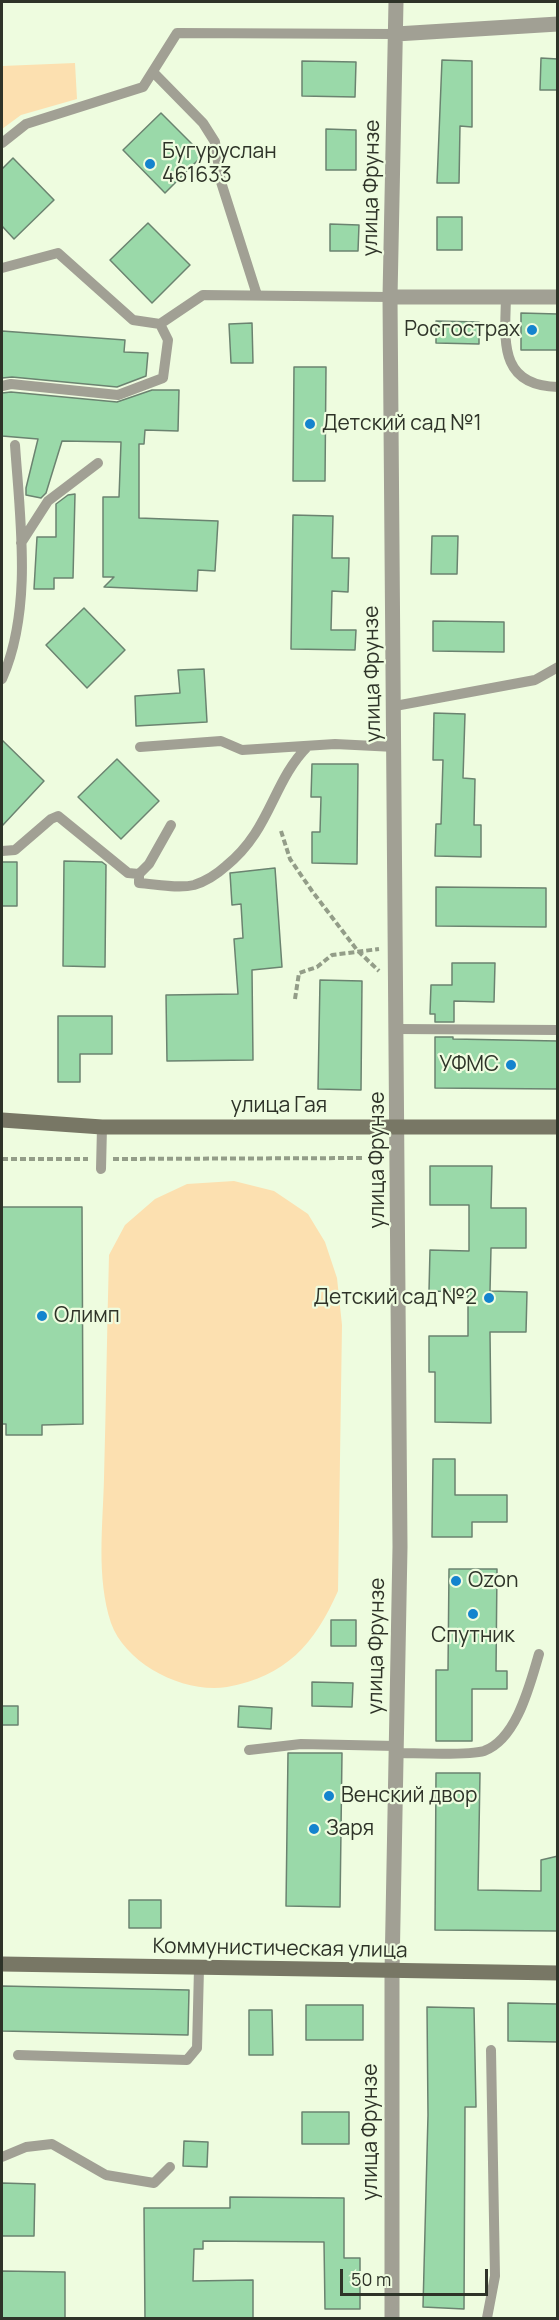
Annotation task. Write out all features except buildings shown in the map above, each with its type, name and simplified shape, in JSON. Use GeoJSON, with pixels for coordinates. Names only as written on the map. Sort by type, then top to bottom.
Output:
{"type":"FeatureCollection","features":[{"type":"Feature","properties":{"kind":"street","name":"улица Фрунзе"},"geometry":{"type":"LineString","coordinates":[[392,2319],[392,1972],[400,1547],[398,1029],[390,297],[396,2]]}},
{"type":"Feature","properties":{"kind":"street"},"geometry":{"type":"LineString","coordinates":[[396,34],[558,24]]}},
{"type":"Feature","properties":{"kind":"street"},"geometry":{"type":"LineString","coordinates":[[390,297],[558,297]]}},
{"type":"Feature","properties":{"kind":"street","name":"улица Гая"},"geometry":{"type":"LineString","coordinates":[[2,1120],[102,1126],[558,1127]]}},
{"type":"Feature","properties":{"kind":"street","name":"Коммунистическая улица"},"geometry":{"type":"LineString","coordinates":[[2,1964],[558,1973]]}},
{"type":"Feature","properties":{"kind":"lane"},"geometry":{"type":"LineString","coordinates":[[2,143],[26,124],[143,87],[177,33],[396,34]]}},
{"type":"Feature","properties":{"kind":"lane"},"geometry":{"type":"LineString","coordinates":[[153,72],[203,123],[215,142],[221,182],[257,296]]}},
{"type":"Feature","properties":{"kind":"lane"},"geometry":{"type":"LineString","coordinates":[[2,268],[58,254],[133,320],[160,324],[203,295],[390,297]]}},
{"type":"Feature","properties":{"kind":"lane"},"geometry":{"type":"LineString","coordinates":[[506,297],[505,350],[512,368],[527,380],[558,387]]}},
{"type":"Feature","properties":{"kind":"lane"},"geometry":{"type":"LineString","coordinates":[[2,386],[11,384],[118,395],[164,378],[168,340],[160,324]]}},
{"type":"Feature","properties":{"kind":"lane"},"geometry":{"type":"LineString","coordinates":[[2,679],[9,661],[23,576],[15,445]]}},
{"type":"Feature","properties":{"kind":"lane"},"geometry":{"type":"LineString","coordinates":[[21,543],[48,501],[98,463]]}},
{"type":"Feature","properties":{"kind":"lane"},"geometry":{"type":"LineString","coordinates":[[395,706],[535,680],[558,667]]}},
{"type":"Feature","properties":{"kind":"lane"},"geometry":{"type":"LineString","coordinates":[[140,747],[221,741],[242,750],[308,746],[395,747]]}},
{"type":"Feature","properties":{"kind":"lane"},"geometry":{"type":"LineString","coordinates":[[139,874],[139,883],[192,886],[210,879],[234,860],[256,836],[293,760],[308,746]]}},
{"type":"Feature","properties":{"kind":"lane"},"geometry":{"type":"LineString","coordinates":[[2,851],[15,850],[51,819],[58,816],[128,873],[139,874],[150,864],[171,825]]}},
{"type":"Feature","properties":{"kind":"lane"},"geometry":{"type":"LineString","coordinates":[[398,1029],[558,1030]]}},
{"type":"Feature","properties":{"kind":"lane"},"geometry":{"type":"LineString","coordinates":[[101,1164],[102,1126]]}},
{"type":"Feature","properties":{"kind":"lane"},"geometry":{"type":"LineString","coordinates":[[249,1750],[302,1744],[484,1751],[510,1731],[528,1692],[539,1654]]}},
{"type":"Feature","properties":{"kind":"lane"},"geometry":{"type":"LineString","coordinates":[[18,2055],[186,2060],[197,2048],[199,1968]]}},
{"type":"Feature","properties":{"kind":"lane"},"geometry":{"type":"LineString","coordinates":[[487,2319],[495,2276],[491,2050]]}},
{"type":"Feature","properties":{"kind":"lane"},"geometry":{"type":"LineString","coordinates":[[2,2157],[26,2147],[52,2144],[106,2175],[154,2182],[170,2167]]}},
{"type":"Feature","properties":{"kind":"path"},"geometry":{"type":"LineString","coordinates":[[281,831],[290,859],[357,951],[387,979]]}},
{"type":"Feature","properties":{"kind":"path"},"geometry":{"type":"LineString","coordinates":[[295,999],[299,973],[317,967],[332,955],[386,948]]}},
{"type":"Feature","properties":{"kind":"path"},"geometry":{"type":"LineString","coordinates":[[2,1159],[101,1164],[363,1158]]}},
{"type":"Feature","properties":{"kind":"shaded area"},"geometry":{"type":"Polygon","coordinates":[[[75,63],[77,99],[21,115],[2,129],[2,66],[75,63]]]}},
{"type":"Feature","properties":{"kind":"shaded area"},"geometry":{"type":"Polygon","coordinates":[[[234,1181],[274,1191],[308,1214],[325,1242],[337,1278],[342,1325],[338,1591],[319,1627],[308,1642],[282,1666],[248,1682],[211,1688],[176,1681],[143,1664],[119,1638],[111,1623],[106,1605],[102,1551],[109,1255],[125,1225],[155,1199],[187,1184],[234,1181]]]}},
{"type":"Feature","properties":{"kind":"place","name":"Бугуруслан 461633"},"geometry":{"type":"Point","coordinates":[150,164]}},
{"type":"Feature","properties":{"kind":"place","name":"Росгострах"},"geometry":{"type":"Point","coordinates":[532,330]}},
{"type":"Feature","properties":{"kind":"place","name":"Детский сад №1"},"geometry":{"type":"Point","coordinates":[310,424]}},
{"type":"Feature","properties":{"kind":"place","name":"УФМС"},"geometry":{"type":"Point","coordinates":[511,1065]}},
{"type":"Feature","properties":{"kind":"place","name":"Детский сад №2"},"geometry":{"type":"Point","coordinates":[489,1298]}},
{"type":"Feature","properties":{"kind":"place","name":"Олимп"},"geometry":{"type":"Point","coordinates":[42,1316]}},
{"type":"Feature","properties":{"kind":"place","name":"Ozon"},"geometry":{"type":"Point","coordinates":[456,1581]}},
{"type":"Feature","properties":{"kind":"place","name":"Спутник"},"geometry":{"type":"Point","coordinates":[473,1614]}},
{"type":"Feature","properties":{"kind":"place","name":"Венский двор"},"geometry":{"type":"Point","coordinates":[329,1796]}},
{"type":"Feature","properties":{"kind":"place","name":"Заря"},"geometry":{"type":"Point","coordinates":[314,1829]}}]}
